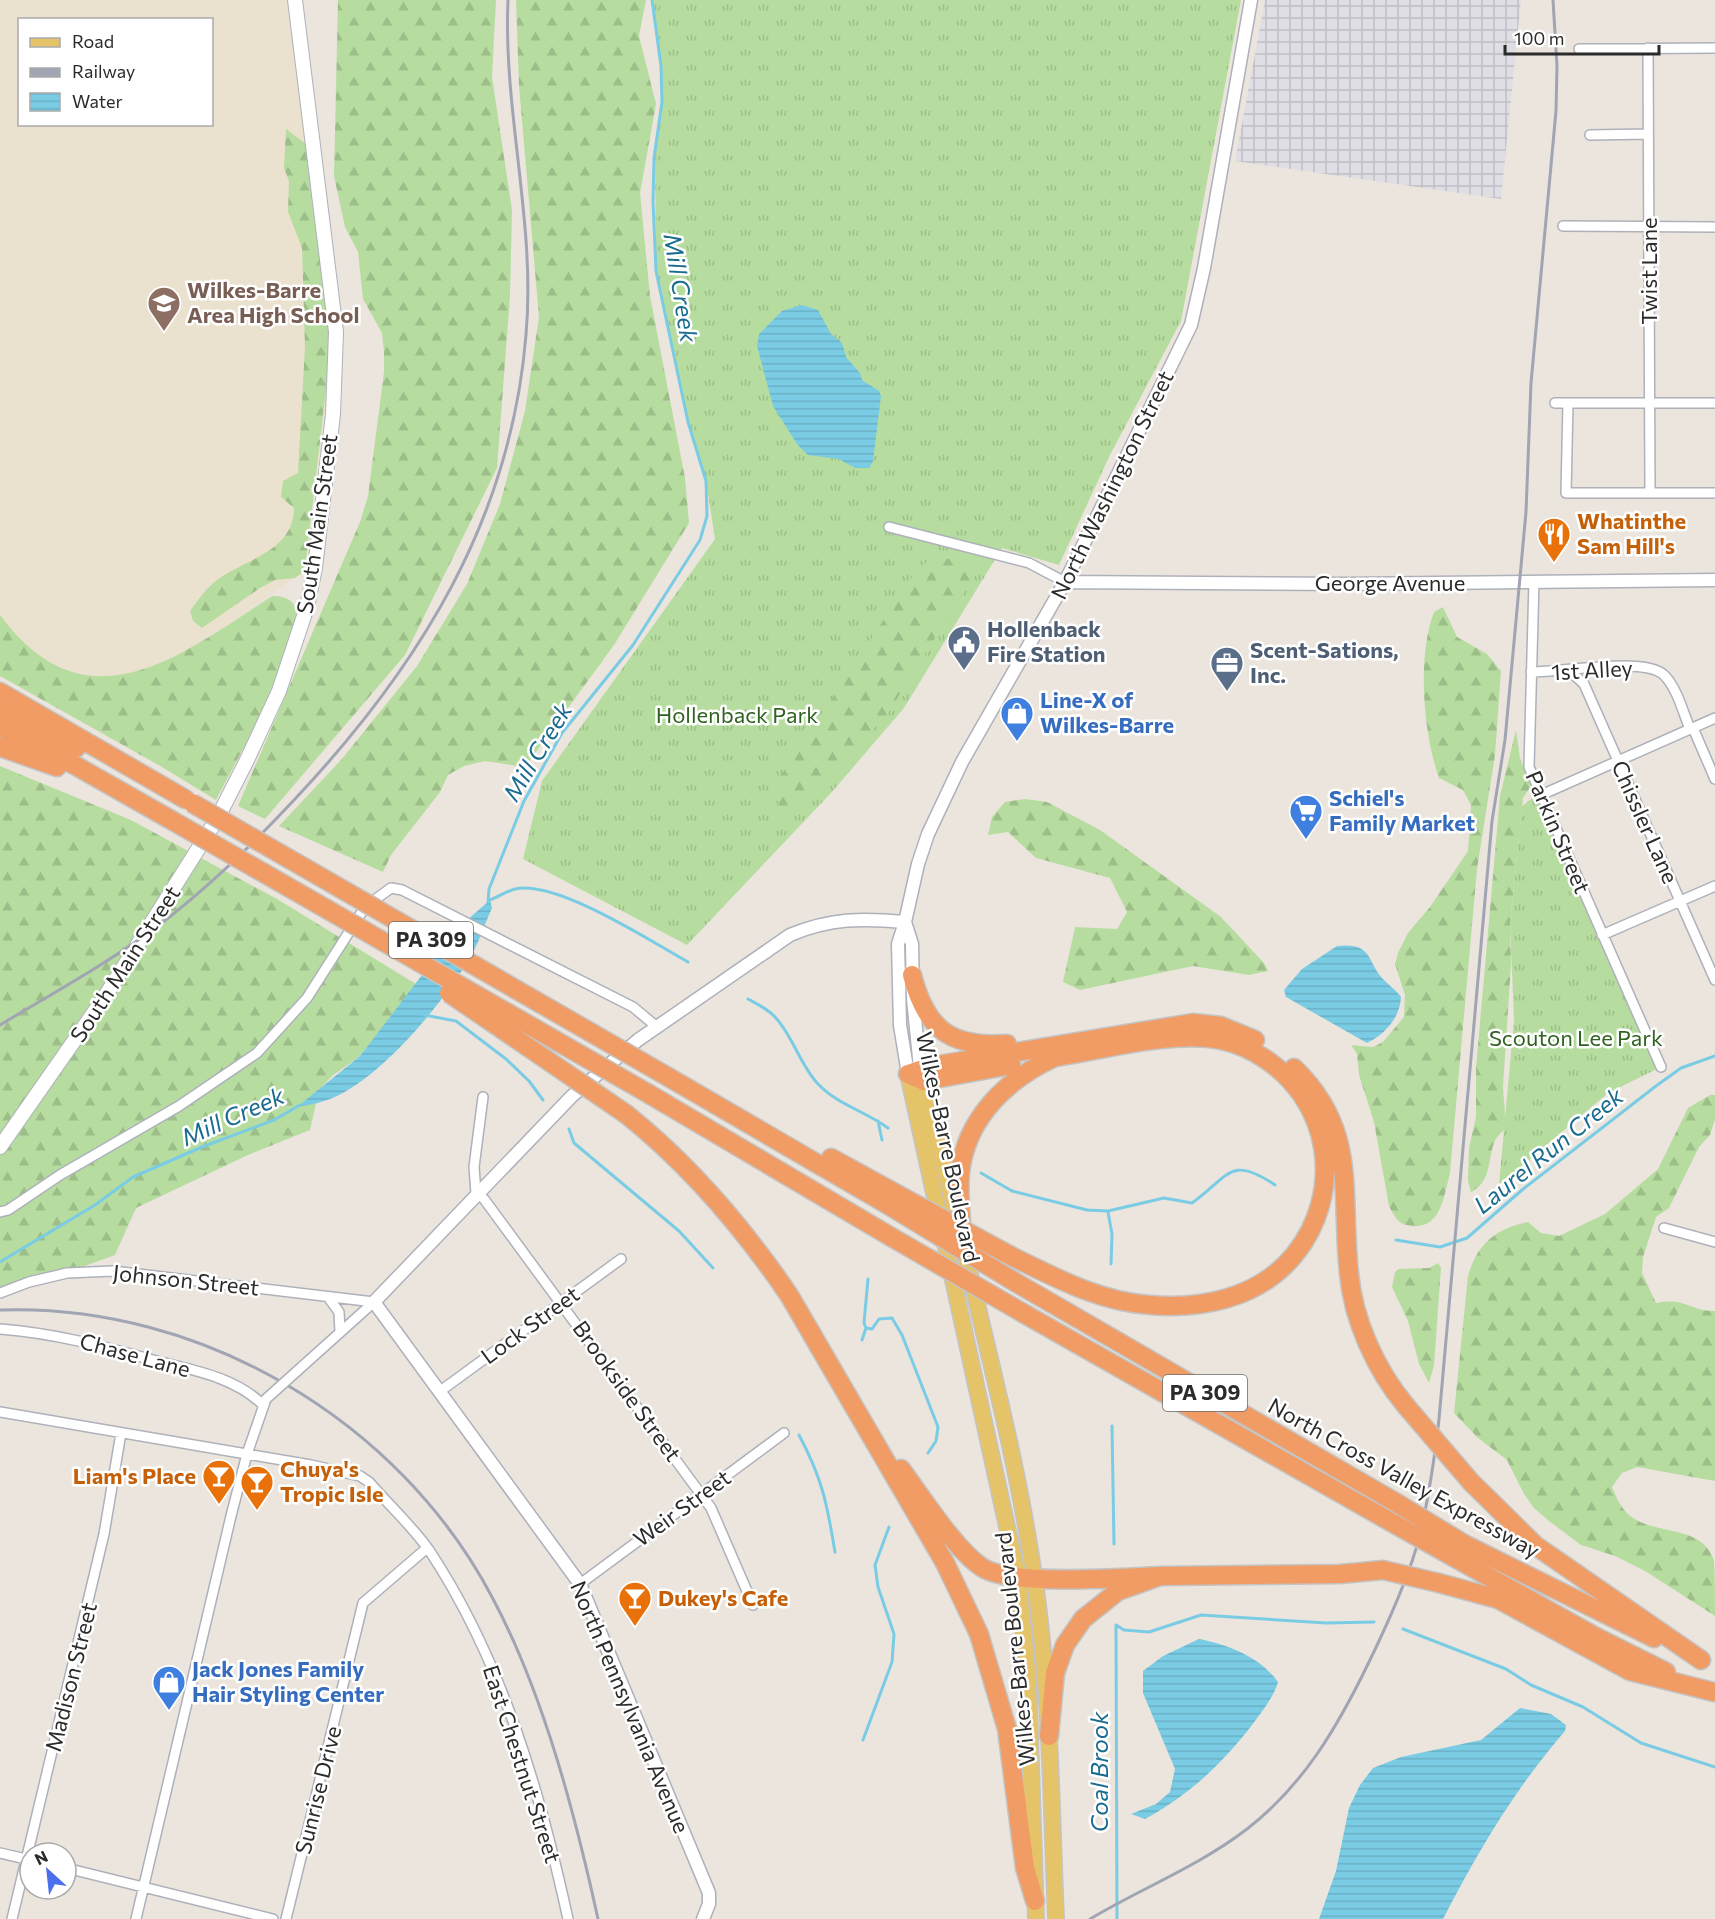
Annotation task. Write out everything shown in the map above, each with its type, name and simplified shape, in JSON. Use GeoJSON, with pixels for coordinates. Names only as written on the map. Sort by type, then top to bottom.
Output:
{"type":"FeatureCollection","features":[{"type":"Feature","properties":{"kind":"highway"},"geometry":{"type":"LineString","coordinates":[[0,692],[188,801]]}},
{"type":"Feature","properties":{"kind":"highway","name":"PA 309"},"geometry":{"type":"LineString","coordinates":[[0,712],[188,801],[670,1078],[891,1199]]}},
{"type":"Feature","properties":{"kind":"highway","name":"PA 309"},"geometry":{"type":"LineString","coordinates":[[0,727],[78,767],[320,907]]}},
{"type":"Feature","properties":{"kind":"highway"},"geometry":{"type":"LineString","coordinates":[[0,747],[58,768],[173,821]]}},
{"type":"Feature","properties":{"kind":"highway"},"geometry":{"type":"LineString","coordinates":[[320,907],[626,1114],[656,1138],[698,1179],[732,1217],[789,1295],[945,1563],[979,1634],[1007,1729],[1025,1868],[1036,1910]]}},
{"type":"Feature","properties":{"kind":"highway","name":"North Cross Valley Expressway"},"geometry":{"type":"LineString","coordinates":[[320,907],[649,1094],[893,1238],[1383,1518],[1708,1662]]}},
{"type":"Feature","properties":{"kind":"highway"},"geometry":{"type":"LineString","coordinates":[[912,975],[922,1008],[934,1024],[963,1042],[991,1045],[1020,1043],[1099,1029],[1127,1033]]}},
{"type":"Feature","properties":{"kind":"highway"},"geometry":{"type":"LineString","coordinates":[[917,1075],[1127,1033],[1193,1023],[1231,1029],[1263,1044],[1287,1061],[1320,1095],[1331,1117],[1341,1146],[1348,1272],[1358,1313],[1377,1363],[1406,1406],[1470,1482],[1536,1546],[1708,1662]]}},
{"type":"Feature","properties":{"kind":"highway"},"geometry":{"type":"LineString","coordinates":[[891,1199],[1072,1286],[1110,1298],[1168,1306],[1216,1301],[1249,1291],[1285,1266],[1306,1239],[1323,1195],[1326,1179],[1325,1152],[1313,1114],[1289,1078],[1273,1064],[1245,1048],[1222,1040],[1189,1037],[917,1075]]}},
{"type":"Feature","properties":{"kind":"highway"},"geometry":{"type":"LineString","coordinates":[[962,1238],[960,1171],[965,1149],[976,1125],[987,1107],[1008,1085],[1036,1066],[1055,1057]]}},
{"type":"Feature","properties":{"kind":"highway","name":"North Cross Valley Expressway"},"geometry":{"type":"LineString","coordinates":[[891,1199],[1015,1282],[1395,1502],[1461,1551],[1596,1637],[1714,1692]]}},
{"type":"Feature","properties":{"kind":"highway"},"geometry":{"type":"LineString","coordinates":[[822,1354],[902,1470],[967,1554],[984,1569],[1002,1575],[1026,1577],[1340,1574],[1383,1570],[1498,1599],[1630,1671],[1714,1692]]}},
{"type":"Feature","properties":{"kind":"highway"},"geometry":{"type":"LineString","coordinates":[[1049,1736],[1055,1673],[1073,1633],[1097,1605],[1118,1591],[1160,1576]]}},
{"type":"Feature","properties":{"kind":"main road","name":"South Main Street"},"geometry":{"type":"LineString","coordinates":[[0,1148],[105,998],[216,819],[248,760],[279,691],[308,607],[315,568],[333,414],[336,332],[295,0]]}},
{"type":"Feature","properties":{"kind":"main road","name":"Wilkes-Barre Boulevard"},"geometry":{"type":"LineString","coordinates":[[917,1075],[962,1238],[1018,1487],[1026,1577],[1049,1736],[1056,1919]]}},
{"type":"Feature","properties":{"kind":"main road","name":"Wilkes-Barre Boulevard"},"geometry":{"type":"LineString","coordinates":[[917,1075],[1026,1577],[1036,1910]]}},
{"type":"Feature","properties":{"kind":"street","name":"North Washington Street"},"geometry":{"type":"LineString","coordinates":[[905,922],[918,864],[944,797],[1065,582],[1196,309],[1251,0]]}},
{"type":"Feature","properties":{"kind":"street","name":"Twist Lane"},"geometry":{"type":"LineString","coordinates":[[1648,48],[1650,493]]}},
{"type":"Feature","properties":{"kind":"street"},"geometry":{"type":"LineString","coordinates":[[1579,49],[1715,48]]}},
{"type":"Feature","properties":{"kind":"street"},"geometry":{"type":"LineString","coordinates":[[1590,135],[1648,134]]}},
{"type":"Feature","properties":{"kind":"street"},"geometry":{"type":"LineString","coordinates":[[1563,226],[1715,227]]}},
{"type":"Feature","properties":{"kind":"street"},"geometry":{"type":"LineString","coordinates":[[1555,403],[1715,403]]}},
{"type":"Feature","properties":{"kind":"street"},"geometry":{"type":"LineString","coordinates":[[1568,403],[1566,493],[1715,493]]}},
{"type":"Feature","properties":{"kind":"street"},"geometry":{"type":"LineString","coordinates":[[889,527],[1029,563],[1065,582]]}},
{"type":"Feature","properties":{"kind":"street","name":"George Avenue"},"geometry":{"type":"LineString","coordinates":[[1065,582],[1195,585],[1715,580]]}},
{"type":"Feature","properties":{"kind":"street","name":"Parkin Street"},"geometry":{"type":"LineString","coordinates":[[1534,582],[1529,767],[1661,1067]]}},
{"type":"Feature","properties":{"kind":"street","name":"1st Alley"},"geometry":{"type":"LineString","coordinates":[[1531,672],[1626,666],[1659,672],[1670,683],[1715,779]]}},
{"type":"Feature","properties":{"kind":"street","name":"Chissler Lane"},"geometry":{"type":"LineString","coordinates":[[1569,670],[1584,684],[1715,980]]}},
{"type":"Feature","properties":{"kind":"street"},"geometry":{"type":"LineString","coordinates":[[1541,795],[1715,718]]}},
{"type":"Feature","properties":{"kind":"street"},"geometry":{"type":"LineString","coordinates":[[1602,935],[1715,885]]}},
{"type":"Feature","properties":{"kind":"street"},"geometry":{"type":"LineString","coordinates":[[0,1212],[8,1210],[60,1175],[179,1106],[231,1073],[257,1053],[307,998],[365,907],[391,888],[402,890],[633,1007],[657,1027]]}},
{"type":"Feature","properties":{"kind":"street"},"geometry":{"type":"LineString","coordinates":[[136,1919],[247,1454],[264,1401],[374,1302],[476,1193],[572,1096],[657,1027],[796,933],[840,919],[865,918],[905,922]]}},
{"type":"Feature","properties":{"kind":"street","name":"Wilkes-Barre Boulevard"},"geometry":{"type":"LineString","coordinates":[[905,922],[912,944],[917,1075]]}},
{"type":"Feature","properties":{"kind":"street","name":"Wilkes-Barre Boulevard"},"geometry":{"type":"LineString","coordinates":[[905,922],[898,944],[897,987],[917,1075]]}},
{"type":"Feature","properties":{"kind":"street"},"geometry":{"type":"LineString","coordinates":[[476,1193],[474,1167],[483,1097]]}},
{"type":"Feature","properties":{"kind":"street","name":"Brookside Street"},"geometry":{"type":"LineString","coordinates":[[476,1193],[484,1199],[562,1301],[711,1508],[753,1605]]}},
{"type":"Feature","properties":{"kind":"street"},"geometry":{"type":"LineString","coordinates":[[1664,1228],[1715,1242]]}},
{"type":"Feature","properties":{"kind":"street","name":"Lock Street"},"geometry":{"type":"LineString","coordinates":[[439,1392],[621,1258]]}},
{"type":"Feature","properties":{"kind":"street","name":"Johnson Street"},"geometry":{"type":"LineString","coordinates":[[0,1293],[29,1282],[67,1273],[113,1270],[374,1302]]}},
{"type":"Feature","properties":{"kind":"street"},"geometry":{"type":"LineString","coordinates":[[328,1297],[339,1312],[340,1332]]}},
{"type":"Feature","properties":{"kind":"street","name":"North Pennsylvania Avenue"},"geometry":{"type":"LineString","coordinates":[[374,1302],[580,1584],[709,1893],[709,1904],[703,1919]]}},
{"type":"Feature","properties":{"kind":"street","name":"Chase Lane"},"geometry":{"type":"LineString","coordinates":[[0,1329],[54,1334],[202,1373],[232,1383],[264,1401]]}},
{"type":"Feature","properties":{"kind":"street","name":"East Chestnut Street"},"geometry":{"type":"LineString","coordinates":[[0,1412],[247,1454],[360,1476],[369,1482],[427,1548],[484,1650],[505,1698],[547,1832],[568,1919]]}},
{"type":"Feature","properties":{"kind":"street","name":"Madison Street"},"geometry":{"type":"LineString","coordinates":[[32,1841],[104,1534],[121,1433]]}},
{"type":"Feature","properties":{"kind":"street","name":"Weir Street"},"geometry":{"type":"LineString","coordinates":[[580,1584],[784,1433]]}},
{"type":"Feature","properties":{"kind":"street","name":"Sunrise Drive"},"geometry":{"type":"LineString","coordinates":[[286,1919],[363,1603],[427,1548]]}},
{"type":"Feature","properties":{"kind":"street"},"geometry":{"type":"LineString","coordinates":[[0,1853],[18,1857]]}},
{"type":"Feature","properties":{"kind":"street"},"geometry":{"type":"LineString","coordinates":[[78,1871],[273,1919]]}},
{"type":"Feature","properties":{"kind":"street","name":"Madison Street"},"geometry":{"type":"LineString","coordinates":[[12,1919],[18,1896]]}},
{"type":"Feature","properties":{"kind":"shaded area","name":"Wilkes-Barre Area High School"},"geometry":{"type":"Polygon","coordinates":[[[0,0],[287,0],[327,309],[325,408],[306,561],[302,573],[202,643],[172,659],[136,673],[104,678],[69,671],[45,659],[16,637],[0,615],[0,0]]]}},
{"type":"Feature","properties":{"kind":"shaded area"},"geometry":{"type":"Polygon","coordinates":[[[1265,0],[1521,0],[1501,199],[1235,161],[1265,0]]]}},
{"type":"Feature","properties":{"kind":"green space"},"geometry":{"type":"Polygon","coordinates":[[[338,0],[496,0],[492,77],[512,210],[510,296],[497,468],[405,655],[265,819],[238,806],[360,522],[368,496],[384,372],[382,333],[363,299],[358,252],[345,227],[334,176],[338,0]]]}},
{"type":"Feature","properties":{"kind":"green space"},"geometry":{"type":"Polygon","coordinates":[[[516,0],[646,0],[639,36],[656,104],[640,193],[650,296],[685,478],[689,523],[614,645],[525,767],[485,761],[464,766],[448,775],[440,792],[391,855],[383,872],[279,826],[341,760],[417,666],[467,584],[500,504],[525,411],[539,317],[519,86],[516,0]]]}},
{"type":"Feature","properties":{"kind":"green space","name":"Hollenback Park"},"geometry":{"type":"Polygon","coordinates":[[[652,0],[1241,0],[1181,321],[1110,455],[1059,565],[1002,548],[904,708],[831,793],[687,945],[523,859],[542,781],[715,539],[706,481],[688,422],[656,271],[655,151],[662,102],[661,66],[652,0]]]}},
{"type":"Feature","properties":{"kind":"green space"},"geometry":{"type":"Polygon","coordinates":[[[286,129],[306,144],[327,309],[330,355],[306,561],[302,573],[295,578],[275,580],[260,588],[202,628],[193,621],[190,611],[206,590],[217,580],[277,544],[292,523],[294,508],[281,497],[283,481],[298,473],[305,347],[302,248],[288,212],[289,181],[284,168],[286,129]]]}},
{"type":"Feature","properties":{"kind":"green space"},"geometry":{"type":"Polygon","coordinates":[[[964,557],[977,570],[890,710],[821,790],[777,829],[779,778],[914,574],[928,561],[964,557]]]}},
{"type":"Feature","properties":{"kind":"green space"},"geometry":{"type":"Polygon","coordinates":[[[272,596],[291,601],[296,612],[294,626],[275,681],[216,800],[0,676],[0,615],[33,650],[66,670],[100,676],[134,672],[168,659],[203,641],[272,596]]]}},
{"type":"Feature","properties":{"kind":"green space"},"geometry":{"type":"Polygon","coordinates":[[[1443,607],[1457,637],[1487,654],[1501,671],[1495,755],[1477,869],[1450,1173],[1443,1201],[1435,1217],[1422,1226],[1412,1226],[1398,1220],[1389,1206],[1374,1122],[1359,1075],[1357,1054],[1351,1045],[1373,1047],[1383,1042],[1404,1017],[1405,995],[1395,964],[1398,953],[1408,933],[1430,907],[1468,851],[1471,805],[1463,790],[1439,778],[1433,760],[1426,717],[1425,650],[1434,612],[1443,607]]]}},
{"type":"Feature","properties":{"kind":"green space"},"geometry":{"type":"Polygon","coordinates":[[[1516,730],[1520,758],[1531,786],[1523,798],[1510,924],[1511,964],[1503,1087],[1506,1128],[1494,1143],[1486,1177],[1478,1188],[1471,1192],[1468,1181],[1469,1148],[1476,1117],[1476,1068],[1500,796],[1516,730]]]}},
{"type":"Feature","properties":{"kind":"green space"},"geometry":{"type":"Polygon","coordinates":[[[0,766],[131,820],[277,899],[416,984],[360,1056],[332,1076],[319,1090],[310,1130],[248,1155],[136,1208],[115,1255],[0,1297],[0,766]]]}},
{"type":"Feature","properties":{"kind":"green space","name":"Scouton Lee Park"},"geometry":{"type":"Polygon","coordinates":[[[1535,796],[1661,1067],[1608,1093],[1499,1185],[1514,1020],[1510,925],[1522,806],[1535,796]]]}},
{"type":"Feature","properties":{"kind":"green space"},"geometry":{"type":"Polygon","coordinates":[[[1025,799],[1047,802],[1100,830],[1221,917],[1264,963],[1268,971],[1249,975],[1193,966],[1080,990],[1063,982],[1075,927],[1117,929],[1127,912],[1110,878],[1036,858],[1008,832],[988,835],[992,817],[1005,802],[1025,799]]]}},
{"type":"Feature","properties":{"kind":"green space"},"geometry":{"type":"Polygon","coordinates":[[[1710,1095],[1715,1095],[1715,1119],[1710,1135],[1699,1147],[1669,1208],[1656,1217],[1643,1257],[1642,1273],[1656,1303],[1682,1303],[1707,1311],[1715,1311],[1715,1481],[1637,1467],[1622,1473],[1612,1487],[1621,1506],[1629,1515],[1640,1522],[1689,1536],[1708,1549],[1714,1561],[1715,1616],[1645,1571],[1615,1556],[1581,1545],[1549,1521],[1534,1508],[1524,1494],[1507,1460],[1478,1438],[1454,1413],[1468,1276],[1483,1246],[1489,1239],[1506,1228],[1528,1222],[1541,1233],[1559,1236],[1605,1214],[1658,1169],[1688,1108],[1710,1095]]]}},
{"type":"Feature","properties":{"kind":"green space"},"geometry":{"type":"Polygon","coordinates":[[[1438,1263],[1441,1268],[1434,1365],[1429,1383],[1419,1364],[1408,1321],[1392,1287],[1395,1272],[1399,1269],[1429,1268],[1438,1263]]]}},
{"type":"Feature","properties":{"kind":"water"},"geometry":{"type":"Polygon","coordinates":[[[802,305],[818,310],[831,334],[842,343],[846,357],[860,373],[862,380],[879,391],[881,396],[873,461],[869,468],[855,468],[839,459],[808,455],[797,444],[773,406],[757,346],[759,334],[782,311],[802,305]]]}},
{"type":"Feature","properties":{"kind":"water"},"geometry":{"type":"Polygon","coordinates":[[[490,900],[492,908],[472,954],[445,994],[408,1039],[387,1060],[344,1092],[321,1102],[297,1107],[360,1056],[458,928],[490,900]]]}},
{"type":"Feature","properties":{"kind":"water"},"geometry":{"type":"Polygon","coordinates":[[[1337,946],[1357,947],[1363,950],[1378,973],[1401,997],[1395,1018],[1380,1035],[1367,1043],[1286,997],[1284,990],[1302,969],[1337,946]]]}},
{"type":"Feature","properties":{"kind":"water"},"geometry":{"type":"Polygon","coordinates":[[[1199,1639],[1243,1653],[1271,1673],[1278,1682],[1270,1700],[1260,1714],[1216,1766],[1176,1800],[1145,1819],[1131,1814],[1156,1804],[1170,1792],[1175,1769],[1143,1693],[1143,1671],[1163,1656],[1199,1639]]]}},
{"type":"Feature","properties":{"kind":"water"},"geometry":{"type":"Polygon","coordinates":[[[1520,1708],[1551,1714],[1566,1725],[1565,1731],[1529,1776],[1498,1821],[1443,1919],[1319,1919],[1336,1871],[1349,1808],[1360,1785],[1373,1768],[1401,1757],[1481,1740],[1520,1708]]]}},
{"type":"Feature","properties":{"kind":"waterway","name":"Mill Creek"},"geometry":{"type":"LineString","coordinates":[[488,903],[489,889],[524,801],[562,733],[633,645],[700,540],[707,516],[706,481],[688,422],[656,271],[654,158],[662,102],[661,66],[652,0]]}},
{"type":"Feature","properties":{"kind":"waterway","name":"Laurel Run Creek"},"geometry":{"type":"LineString","coordinates":[[490,900],[515,889],[533,889],[554,894],[603,914],[688,962]]}},
{"type":"Feature","properties":{"kind":"waterway","name":"Laurel Run Creek"},"geometry":{"type":"LineString","coordinates":[[748,999],[775,1017],[818,1084],[843,1103],[888,1128]]}},
{"type":"Feature","properties":{"kind":"waterway"},"geometry":{"type":"LineString","coordinates":[[424,1015],[456,1021],[506,1059],[529,1081],[543,1100]]}},
{"type":"Feature","properties":{"kind":"waterway","name":"Laurel Run Creek"},"geometry":{"type":"LineString","coordinates":[[1396,1240],[1440,1247],[1467,1238],[1522,1190],[1656,1086],[1681,1068],[1715,1056]]}},
{"type":"Feature","properties":{"kind":"waterway","name":"Mill Creek"},"geometry":{"type":"LineString","coordinates":[[0,1262],[95,1205],[133,1177],[202,1147],[274,1120],[300,1105]]}},
{"type":"Feature","properties":{"kind":"waterway"},"geometry":{"type":"LineString","coordinates":[[878,1121],[882,1140]]}},
{"type":"Feature","properties":{"kind":"waterway"},"geometry":{"type":"LineString","coordinates":[[569,1129],[574,1143],[679,1231],[713,1268]]}},
{"type":"Feature","properties":{"kind":"waterway","name":"Laurel Run Creek"},"geometry":{"type":"LineString","coordinates":[[981,1173],[1012,1191],[1087,1210],[1108,1211],[1164,1198],[1192,1203],[1222,1178],[1238,1170],[1248,1171],[1275,1185]]}},
{"type":"Feature","properties":{"kind":"waterway","name":"Coal Brook"},"geometry":{"type":"LineString","coordinates":[[1108,1212],[1112,1234],[1111,1264]]}},
{"type":"Feature","properties":{"kind":"waterway"},"geometry":{"type":"LineString","coordinates":[[868,1279],[864,1323],[866,1328],[872,1329],[879,1319],[892,1318],[902,1335],[938,1427],[936,1441],[928,1453]]}},
{"type":"Feature","properties":{"kind":"waterway"},"geometry":{"type":"LineString","coordinates":[[862,1340],[866,1328]]}},
{"type":"Feature","properties":{"kind":"waterway","name":"Coal Brook"},"geometry":{"type":"LineString","coordinates":[[1112,1426],[1114,1544]]}},
{"type":"Feature","properties":{"kind":"waterway"},"geometry":{"type":"LineString","coordinates":[[799,1435],[823,1491],[835,1552]]}},
{"type":"Feature","properties":{"kind":"waterway"},"geometry":{"type":"LineString","coordinates":[[863,1740],[892,1662],[894,1634],[878,1587],[875,1565],[889,1527]]}},
{"type":"Feature","properties":{"kind":"waterway"},"geometry":{"type":"LineString","coordinates":[[1116,1625],[1124,1630],[1149,1632],[1201,1615],[1326,1623],[1374,1622]]}},
{"type":"Feature","properties":{"kind":"waterway","name":"Coal Brook"},"geometry":{"type":"LineString","coordinates":[[1116,1625],[1117,1919]]}},
{"type":"Feature","properties":{"kind":"waterway"},"geometry":{"type":"LineString","coordinates":[[1403,1629],[1506,1669],[1531,1685],[1583,1707],[1641,1743],[1715,1767]]}},
{"type":"Feature","properties":{"kind":"railway"},"geometry":{"type":"LineString","coordinates":[[0,1025],[83,976],[144,936],[198,893],[248,847],[340,749],[381,697],[419,643],[451,587],[479,528],[501,467],[517,403],[526,335],[527,251],[510,84],[508,0]]}},
{"type":"Feature","properties":{"kind":"railway"},"geometry":{"type":"LineString","coordinates":[[1090,1919],[1190,1866],[1229,1842],[1267,1812],[1286,1793],[1318,1753],[1357,1686],[1401,1592],[1420,1533],[1430,1484],[1439,1419],[1492,821],[1505,740],[1526,512],[1531,383],[1556,111],[1557,66],[1553,0]]}},
{"type":"Feature","properties":{"kind":"railway"},"geometry":{"type":"LineString","coordinates":[[0,1310],[75,1313],[148,1327],[219,1351],[286,1385],[348,1427],[404,1477],[452,1534],[492,1597],[510,1634],[527,1673],[556,1754],[598,1919]]}},
{"type":"Feature","properties":{"kind":"place","name":"Wilkes-Barre Area High School"},"geometry":{"type":"Point","coordinates":[164,332]}},
{"type":"Feature","properties":{"kind":"place","name":"Whatinthe Sam Hill's"},"geometry":{"type":"Point","coordinates":[1554,563]}},
{"type":"Feature","properties":{"kind":"place","name":"Hollenback Fire Station"},"geometry":{"type":"Point","coordinates":[964,671]}},
{"type":"Feature","properties":{"kind":"place","name":"Scent-Sations, Inc."},"geometry":{"type":"Point","coordinates":[1227,692]}},
{"type":"Feature","properties":{"kind":"place","name":"Line-X of Wilkes-Barre"},"geometry":{"type":"Point","coordinates":[1017,742]}},
{"type":"Feature","properties":{"kind":"place","name":"Schiel's Family Market"},"geometry":{"type":"Point","coordinates":[1306,840]}},
{"type":"Feature","properties":{"kind":"place","name":"Liam's Place"},"geometry":{"type":"Point","coordinates":[219,1505]}},
{"type":"Feature","properties":{"kind":"place","name":"Chuya's Tropic Isle"},"geometry":{"type":"Point","coordinates":[257,1511]}},
{"type":"Feature","properties":{"kind":"place","name":"Dukey's Cafe"},"geometry":{"type":"Point","coordinates":[635,1627]}},
{"type":"Feature","properties":{"kind":"place","name":"Jack Jones Family Hair Styling Center"},"geometry":{"type":"Point","coordinates":[169,1711]}}]}
